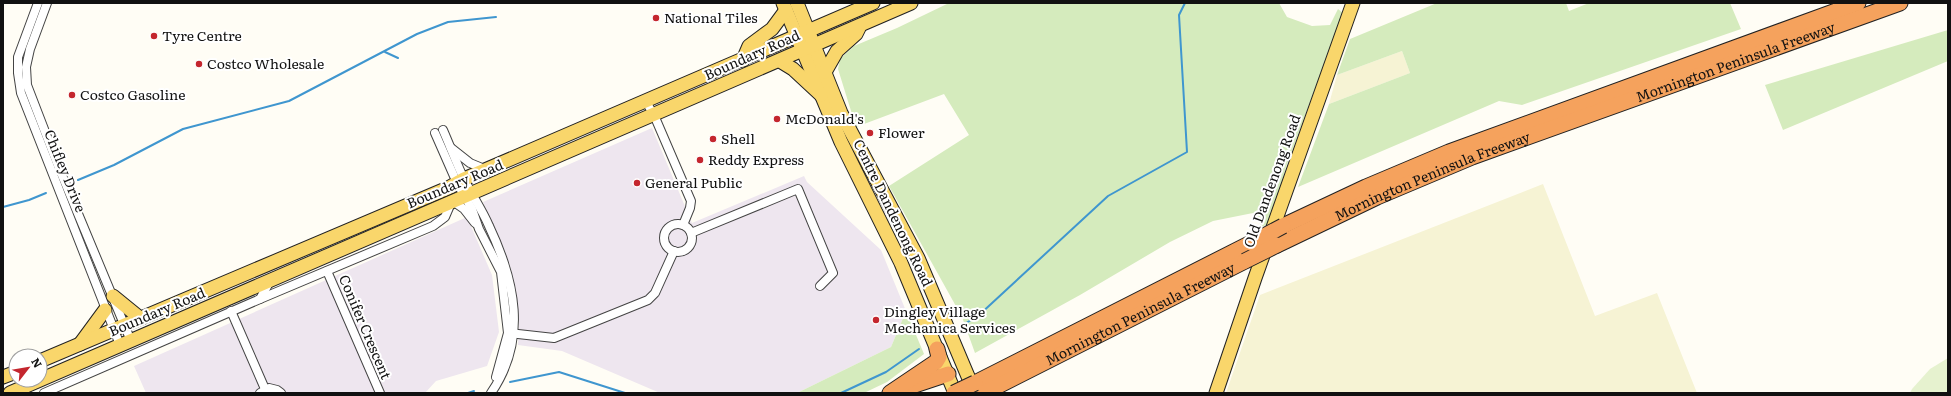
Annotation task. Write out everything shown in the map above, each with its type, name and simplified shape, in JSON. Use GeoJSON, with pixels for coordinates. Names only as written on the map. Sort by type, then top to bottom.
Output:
{"type":"FeatureCollection","features":[{"type":"Feature","properties":{"kind":"highway","name":"Mornington Peninsula Freeway"},"geometry":{"type":"LineString","coordinates":[[975,389],[1250,243],[1366,187],[1470,144],[1858,3]]}},
{"type":"Feature","properties":{"kind":"highway","name":"Mornington Peninsula Freeway"},"geometry":{"type":"LineString","coordinates":[[955,393],[975,389],[1377,197],[1472,157],[1900,3]]}},
{"type":"Feature","properties":{"kind":"highway"},"geometry":{"type":"LineString","coordinates":[[891,393],[936,362],[939,356],[937,349]]}},
{"type":"Feature","properties":{"kind":"highway"},"geometry":{"type":"LineString","coordinates":[[891,393],[948,374]]}},
{"type":"Feature","properties":{"kind":"main road","name":"Centre Dandenong Road"},"geometry":{"type":"LineString","coordinates":[[797,3],[802,33]]}},
{"type":"Feature","properties":{"kind":"main road","name":"Boundary Road"},"geometry":{"type":"LineString","coordinates":[[48,358],[873,3]]}},
{"type":"Feature","properties":{"kind":"main road","name":"Boundary Road"},"geometry":{"type":"LineString","coordinates":[[10,393],[654,116],[912,3]]}},
{"type":"Feature","properties":{"kind":"main road","name":"Old Dandenong Road"},"geometry":{"type":"LineString","coordinates":[[1216,393],[1255,278],[1353,3]]}},
{"type":"Feature","properties":{"kind":"main road"},"geometry":{"type":"LineString","coordinates":[[743,60],[749,46],[772,29],[784,7]]}},
{"type":"Feature","properties":{"kind":"main road","name":"Centre Dandenong Road"},"geometry":{"type":"LineString","coordinates":[[784,7],[802,33],[853,138],[918,258],[975,389]]}},
{"type":"Feature","properties":{"kind":"main road"},"geometry":{"type":"LineString","coordinates":[[820,72],[837,52],[856,34],[861,25]]}},
{"type":"Feature","properties":{"kind":"main road"},"geometry":{"type":"LineString","coordinates":[[780,61],[793,69],[822,96]]}},
{"type":"Feature","properties":{"kind":"main road","name":"Centre Dandenong Road"},"geometry":{"type":"LineString","coordinates":[[820,72],[822,96],[850,162],[901,263],[955,393]]}},
{"type":"Feature","properties":{"kind":"main road"},"geometry":{"type":"LineString","coordinates":[[649,100],[662,104],[678,105]]}},
{"type":"Feature","properties":{"kind":"main road"},"geometry":{"type":"LineString","coordinates":[[113,296],[140,318]]}},
{"type":"Feature","properties":{"kind":"main road"},"geometry":{"type":"LineString","coordinates":[[80,344],[106,310]]}},
{"type":"Feature","properties":{"kind":"main road"},"geometry":{"type":"LineString","coordinates":[[948,374],[959,376],[975,389]]}},
{"type":"Feature","properties":{"kind":"street","name":"Chifley Drive"},"geometry":{"type":"LineString","coordinates":[[38,3],[18,57],[18,73],[21,93],[106,310],[119,328],[125,343]]}},
{"type":"Feature","properties":{"kind":"street","name":"Chifley Drive"},"geometry":{"type":"LineString","coordinates":[[47,3],[30,49],[26,67],[27,85],[59,168],[113,296],[119,328],[125,343]]}},
{"type":"Feature","properties":{"kind":"street"},"geometry":{"type":"LineString","coordinates":[[649,100],[654,116],[691,201],[690,208],[683,224]]}},
{"type":"Feature","properties":{"kind":"street"},"geometry":{"type":"LineString","coordinates":[[444,130],[461,181],[461,199],[464,210],[479,228]]}},
{"type":"Feature","properties":{"kind":"street"},"geometry":{"type":"LineString","coordinates":[[435,133],[461,181]]}},
{"type":"Feature","properties":{"kind":"street"},"geometry":{"type":"LineString","coordinates":[[450,148],[470,163],[487,170]]}},
{"type":"Feature","properties":{"kind":"street"},"geometry":{"type":"LineString","coordinates":[[691,233],[798,189],[833,273],[820,286]]}},
{"type":"Feature","properties":{"kind":"street"},"geometry":{"type":"LineString","coordinates":[[461,199],[474,214],[479,228],[501,272],[511,333]]}},
{"type":"Feature","properties":{"kind":"street"},"geometry":{"type":"LineString","coordinates":[[44,393],[231,311],[437,224],[461,199]]}},
{"type":"Feature","properties":{"kind":"street"},"geometry":{"type":"LineString","coordinates":[[461,199],[489,225],[504,261],[514,306],[511,333],[501,377],[491,392]]}},
{"type":"Feature","properties":{"kind":"street"},"geometry":{"type":"LineString","coordinates":[[673,224],[683,224],[691,233],[691,242],[689,247],[680,252],[674,251],[666,246],[664,241],[665,231],[673,224]]}},
{"type":"Feature","properties":{"kind":"street"},"geometry":{"type":"LineString","coordinates":[[511,333],[554,338],[648,300],[655,293],[674,251]]}},
{"type":"Feature","properties":{"kind":"street","name":"Conifer Crescent"},"geometry":{"type":"LineString","coordinates":[[327,271],[380,393]]}},
{"type":"Feature","properties":{"kind":"street"},"geometry":{"type":"LineString","coordinates":[[260,300],[271,280]]}},
{"type":"Feature","properties":{"kind":"street"},"geometry":{"type":"LineString","coordinates":[[231,311],[263,391],[273,388],[281,393]]}},
{"type":"Feature","properties":{"kind":"shaded area"},"geometry":{"type":"Polygon","coordinates":[[[1402,51],[1410,73],[1329,104],[1337,75],[1402,51]]]}},
{"type":"Feature","properties":{"kind":"shaded area"},"geometry":{"type":"Polygon","coordinates":[[[652,128],[692,223],[804,176],[807,182],[881,250],[906,311],[891,347],[797,393],[660,393],[562,351],[518,345],[519,318],[511,269],[483,202],[652,128]]]}},
{"type":"Feature","properties":{"kind":"shaded area"},"geometry":{"type":"Polygon","coordinates":[[[1543,184],[1595,316],[1657,293],[1697,393],[1226,393],[1260,295],[1543,184]]]}},
{"type":"Feature","properties":{"kind":"shaded area"},"geometry":{"type":"Polygon","coordinates":[[[467,217],[492,275],[499,332],[487,366],[436,381],[425,393],[146,393],[134,366],[467,217]]]}},
{"type":"Feature","properties":{"kind":"green space"},"geometry":{"type":"Polygon","coordinates":[[[949,3],[1279,3],[1287,17],[1312,26],[1330,25],[1338,9],[1343,13],[1286,167],[1271,222],[1262,227],[1253,213],[1213,221],[1170,242],[1080,295],[975,353],[962,317],[889,186],[969,135],[944,94],[856,127],[838,69],[840,59],[854,46],[897,28],[949,3]]]}},
{"type":"Feature","properties":{"kind":"green space"},"geometry":{"type":"Polygon","coordinates":[[[1437,3],[1566,3],[1569,11],[1589,3],[1730,3],[1741,29],[1522,105],[1499,101],[1298,187],[1329,104],[1410,73],[1402,51],[1337,75],[1350,39],[1437,3]]]}},
{"type":"Feature","properties":{"kind":"green space"},"geometry":{"type":"Polygon","coordinates":[[[1948,30],[1948,61],[1783,130],[1765,85],[1948,30]]]}},
{"type":"Feature","properties":{"kind":"green space"},"geometry":{"type":"Polygon","coordinates":[[[906,311],[924,354],[887,382],[864,393],[797,393],[891,347],[906,311]]]}},
{"type":"Feature","properties":{"kind":"green space"},"geometry":{"type":"Polygon","coordinates":[[[1948,358],[1948,393],[1910,393],[1930,369],[1948,358]]]}},
{"type":"Feature","properties":{"kind":"waterway"},"geometry":{"type":"LineString","coordinates":[[961,326],[978,316],[1108,196],[1187,152],[1179,15],[1185,3]]}},
{"type":"Feature","properties":{"kind":"waterway"},"geometry":{"type":"LineString","coordinates":[[78,180],[114,165],[183,129],[289,101],[417,34],[448,22],[496,17]]}},
{"type":"Feature","properties":{"kind":"waterway"},"geometry":{"type":"LineString","coordinates":[[385,52],[398,58]]}},
{"type":"Feature","properties":{"kind":"waterway"},"geometry":{"type":"LineString","coordinates":[[3,207],[29,200],[46,193]]}},
{"type":"Feature","properties":{"kind":"waterway"},"geometry":{"type":"LineString","coordinates":[[841,393],[886,372],[919,349]]}},
{"type":"Feature","properties":{"kind":"waterway"},"geometry":{"type":"LineString","coordinates":[[510,382],[559,372],[625,393]]}},
{"type":"Feature","properties":{"kind":"waterway"},"geometry":{"type":"LineString","coordinates":[[468,393],[474,391]]}},
{"type":"Feature","properties":{"kind":"place","name":"National Tiles"},"geometry":{"type":"Point","coordinates":[656,18]}},
{"type":"Feature","properties":{"kind":"place","name":"Tyre Centre"},"geometry":{"type":"Point","coordinates":[154,36]}},
{"type":"Feature","properties":{"kind":"place","name":"Costco Wholesale"},"geometry":{"type":"Point","coordinates":[199,64]}},
{"type":"Feature","properties":{"kind":"place","name":"Costco Gasoline"},"geometry":{"type":"Point","coordinates":[72,95]}},
{"type":"Feature","properties":{"kind":"place","name":"McDonald's"},"geometry":{"type":"Point","coordinates":[777,119]}},
{"type":"Feature","properties":{"kind":"place","name":"Flower"},"geometry":{"type":"Point","coordinates":[870,133]}},
{"type":"Feature","properties":{"kind":"place","name":"Shell"},"geometry":{"type":"Point","coordinates":[713,139]}},
{"type":"Feature","properties":{"kind":"place","name":"Reddy Express"},"geometry":{"type":"Point","coordinates":[700,160]}},
{"type":"Feature","properties":{"kind":"place","name":"General Public"},"geometry":{"type":"Point","coordinates":[637,183]}},
{"type":"Feature","properties":{"kind":"place","name":"Dingley Village Mechanica Services"},"geometry":{"type":"Point","coordinates":[876,320]}}]}
